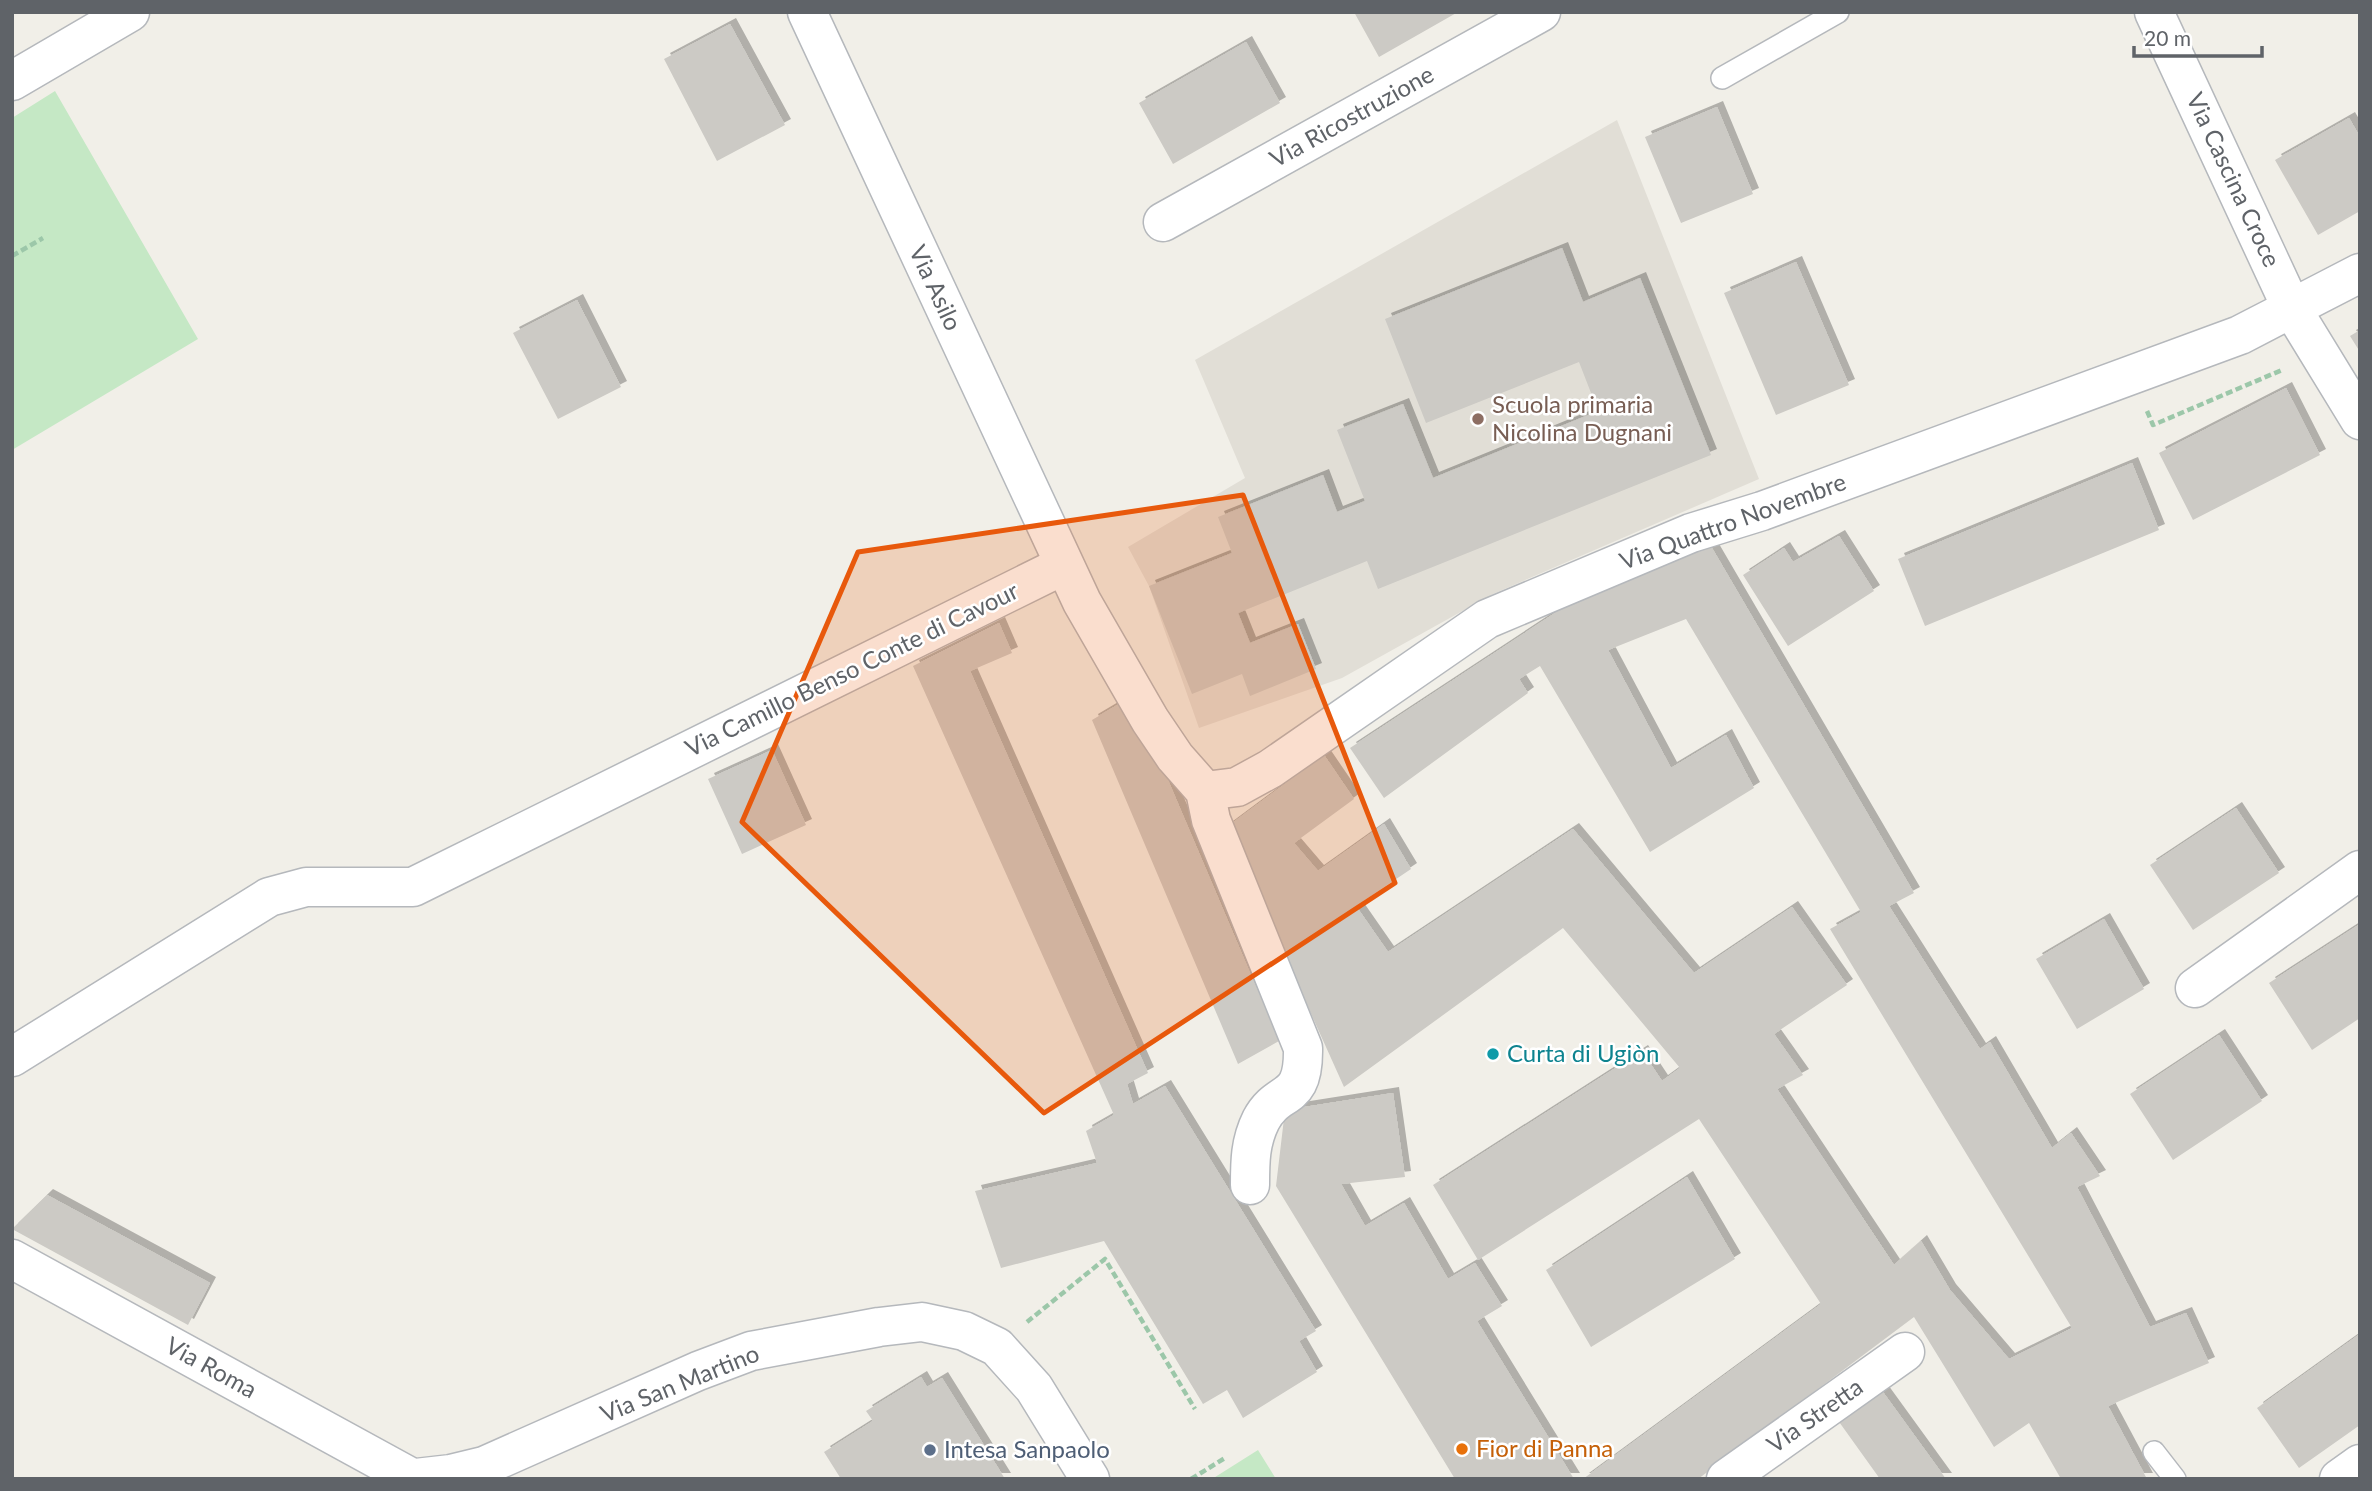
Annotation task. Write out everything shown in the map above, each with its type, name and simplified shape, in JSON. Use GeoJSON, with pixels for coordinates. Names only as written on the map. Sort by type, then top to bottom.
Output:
{"type":"FeatureCollection","features":[{"type":"Feature","properties":{"kind":"street"},"geometry":{"type":"LineString","coordinates":[[12,81],[130,12]]}},
{"type":"Feature","properties":{"kind":"street","name":"Via Asilo"},"geometry":{"type":"LineString","coordinates":[[807,12],[1064,565]]}},
{"type":"Feature","properties":{"kind":"street","name":"Via Ricostruzione"},"geometry":{"type":"LineString","coordinates":[[1163,222],[1541,12]]}},
{"type":"Feature","properties":{"kind":"street","name":"Via Cascina Croce"},"geometry":{"type":"LineString","coordinates":[[2154,12],[2292,309],[2360,420]]}},
{"type":"Feature","properties":{"kind":"street","name":"Via Quattro Novembre"},"geometry":{"type":"LineString","coordinates":[[1205,790],[1237,787],[1270,769],[1488,619],[1692,533],[1762,510],[2239,335],[2360,273]]}},
{"type":"Feature","properties":{"kind":"street"},"geometry":{"type":"LineString","coordinates":[[1064,565],[1150,720],[1175,758],[1205,790],[1211,820],[1303,1048],[1304,1068],[1299,1084],[1262,1118],[1258,1128],[1250,1149],[1250,1185]]}},
{"type":"Feature","properties":{"kind":"street","name":"Via Camillo Benso Conte di Cavour"},"geometry":{"type":"LineString","coordinates":[[12,1057],[269,897],[306,887],[414,887],[1064,565]]}},
{"type":"Feature","properties":{"kind":"street"},"geometry":{"type":"LineString","coordinates":[[2195,988],[2360,870]]}},
{"type":"Feature","properties":{"kind":"street","name":"Via Roma"},"geometry":{"type":"LineString","coordinates":[[12,1259],[409,1478]]}},
{"type":"Feature","properties":{"kind":"street","name":"Via San Martino"},"geometry":{"type":"LineString","coordinates":[[409,1478],[451,1474],[484,1466],[698,1371],[751,1351],[920,1322],[964,1331],[997,1347]]}},
{"type":"Feature","properties":{"kind":"street"},"geometry":{"type":"LineString","coordinates":[[997,1347],[1034,1388],[1090,1479]]}},
{"type":"Feature","properties":{"kind":"street","name":"Via Stretta"},"geometry":{"type":"LineString","coordinates":[[1726,1479],[1905,1352]]}},
{"type":"Feature","properties":{"kind":"street"},"geometry":{"type":"LineString","coordinates":[[2339,1479],[2360,1464]]}},
{"type":"Feature","properties":{"kind":"lane"},"geometry":{"type":"LineString","coordinates":[[1722,78],[1838,12]]}},
{"type":"Feature","properties":{"kind":"lane"},"geometry":{"type":"LineString","coordinates":[[2154,1452],[2175,1479]]}},
{"type":"Feature","properties":{"kind":"path"},"geometry":{"type":"LineString","coordinates":[[12,256],[43,238]]}},
{"type":"Feature","properties":{"kind":"path"},"geometry":{"type":"LineString","coordinates":[[2134,414],[2146,409],[2152,425],[2319,354]]}},
{"type":"Feature","properties":{"kind":"path"},"geometry":{"type":"LineString","coordinates":[[997,1347],[1105,1259],[1195,1409]]}},
{"type":"Feature","properties":{"kind":"path"},"geometry":{"type":"LineString","coordinates":[[1191,1479],[1226,1458]]}},
{"type":"Feature","properties":{"kind":"highlighted area"},"geometry":{"type":"Polygon","coordinates":[[[1243,495],[1395,883],[1044,1113],[742,822],[858,552],[1243,495]]]}},
{"type":"Feature","properties":{"kind":"shaded area","name":"Scuola primaria Nicolina Dugnani"},"geometry":{"type":"Polygon","coordinates":[[[1617,120],[1759,479],[1493,594],[1342,678],[1199,728],[1149,586],[1128,547],[1245,478],[1195,360],[1617,120]]]}},
{"type":"Feature","properties":{"kind":"green space"},"geometry":{"type":"Polygon","coordinates":[[[55,91],[198,339],[12,450],[12,118],[55,91]]]}},
{"type":"Feature","properties":{"kind":"green space"},"geometry":{"type":"Polygon","coordinates":[[[1258,1450],[1276,1479],[1212,1479],[1258,1450]]]}},
{"type":"Feature","properties":{"kind":"building"},"geometry":{"type":"Polygon","coordinates":[[[1354,12],[1458,12],[1379,57],[1354,12]]]}},
{"type":"Feature","properties":{"kind":"building"},"geometry":{"type":"Polygon","coordinates":[[[730,24],[785,125],[717,161],[664,59],[730,24]]]}},
{"type":"Feature","properties":{"kind":"building"},"geometry":{"type":"Polygon","coordinates":[[[1246,42],[1280,103],[1173,164],[1139,103],[1246,42]]]}},
{"type":"Feature","properties":{"kind":"building"},"geometry":{"type":"Polygon","coordinates":[[[1717,107],[1753,194],[1681,223],[1645,137],[1717,107]]]}},
{"type":"Feature","properties":{"kind":"building"},"geometry":{"type":"Polygon","coordinates":[[[2349,118],[2360,137],[2360,211],[2318,235],[2275,160],[2349,118]]]}},
{"type":"Feature","properties":{"kind":"building"},"geometry":{"type":"Polygon","coordinates":[[[1562,248],[1583,302],[1640,278],[1711,455],[1378,589],[1367,561],[1238,613],[1250,643],[1298,624],[1316,669],[1250,696],[1242,674],[1192,694],[1149,586],[1232,553],[1218,517],[1323,475],[1337,512],[1365,501],[1337,430],[1403,404],[1433,478],[1598,411],[1579,362],[1426,423],[1385,319],[1562,248]]]}},
{"type":"Feature","properties":{"kind":"building"},"geometry":{"type":"Polygon","coordinates":[[[1796,262],[1849,385],[1776,415],[1724,293],[1796,262]]]}},
{"type":"Feature","properties":{"kind":"building"},"geometry":{"type":"Polygon","coordinates":[[[577,300],[621,387],[558,419],[513,333],[577,300]]]}},
{"type":"Feature","properties":{"kind":"building"},"geometry":{"type":"Polygon","coordinates":[[[2360,330],[2360,352],[2350,336],[2360,330]]]}},
{"type":"Feature","properties":{"kind":"building"},"geometry":{"type":"Polygon","coordinates":[[[2286,388],[2320,455],[2193,520],[2159,453],[2286,388]]]}},
{"type":"Feature","properties":{"kind":"building"},"geometry":{"type":"Polygon","coordinates":[[[2132,463],[2159,530],[1925,626],[1898,559],[2132,463]]]}},
{"type":"Feature","properties":{"kind":"building"},"geometry":{"type":"Polygon","coordinates":[[[1839,536],[1874,591],[1788,646],[1743,575],[1784,548],[1793,562],[1839,536]]]}},
{"type":"Feature","properties":{"kind":"building"},"geometry":{"type":"Polygon","coordinates":[[[1709,543],[1914,893],[1889,906],[1980,1049],[1990,1042],[2052,1148],[2071,1133],[2100,1176],[2077,1187],[2150,1327],[2186,1313],[2209,1363],[2108,1406],[2147,1479],[2061,1479],[2029,1423],[1994,1447],[1914,1317],[1698,1479],[1583,1479],[1821,1304],[1699,1119],[1478,1260],[1433,1185],[1642,1051],[1662,1081],[1680,1068],[1563,928],[1344,1087],[1227,827],[1324,755],[1354,799],[1294,843],[1318,871],[1384,824],[1411,869],[1356,906],[1388,952],[1573,829],[1694,973],[1792,907],[1847,985],[1774,1034],[1803,1075],[1777,1089],[1894,1265],[1921,1241],[1950,1290],[2009,1359],[2072,1328],[1830,929],[1861,912],[1686,619],[1608,650],[1671,768],[1726,735],[1754,788],[1650,852],[1540,666],[1519,679],[1528,693],[1384,798],[1350,748],[1587,592],[1709,543]]]}},
{"type":"Feature","properties":{"kind":"building"},"geometry":{"type":"Polygon","coordinates":[[[999,623],[1012,653],[970,671],[1148,1073],[1127,1084],[1133,1104],[1165,1086],[1316,1331],[1299,1341],[1317,1372],[1243,1418],[1227,1390],[1203,1404],[1104,1241],[1001,1268],[975,1191],[1097,1163],[1086,1131],[1114,1115],[913,666],[999,623]]]}},
{"type":"Feature","properties":{"kind":"building"},"geometry":{"type":"Polygon","coordinates":[[[1119,704],[1162,766],[1279,1041],[1238,1064],[1092,720],[1119,704]]]}},
{"type":"Feature","properties":{"kind":"building"},"geometry":{"type":"Polygon","coordinates":[[[772,750],[806,825],[742,854],[708,779],[772,750]]]}},
{"type":"Feature","properties":{"kind":"building"},"geometry":{"type":"Polygon","coordinates":[[[2236,808],[2279,873],[2193,930],[2150,865],[2236,808]]]}},
{"type":"Feature","properties":{"kind":"building"},"geometry":{"type":"Polygon","coordinates":[[[2104,919],[2144,989],[2077,1029],[2036,959],[2104,919]]]}},
{"type":"Feature","properties":{"kind":"building"},"geometry":{"type":"Polygon","coordinates":[[[2360,924],[2360,1018],[2312,1050],[2269,983],[2360,924]]]}},
{"type":"Feature","properties":{"kind":"building"},"geometry":{"type":"Polygon","coordinates":[[[2219,1035],[2262,1101],[2173,1160],[2130,1094],[2219,1035]]]}},
{"type":"Feature","properties":{"kind":"building"},"geometry":{"type":"Polygon","coordinates":[[[1393,1093],[1405,1177],[1341,1184],[1365,1226],[1404,1203],[1448,1279],[1475,1263],[1502,1306],[1477,1321],[1574,1479],[1455,1479],[1276,1186],[1285,1110],[1393,1093]]]}},
{"type":"Feature","properties":{"kind":"building"},"geometry":{"type":"Polygon","coordinates":[[[1687,1177],[1735,1259],[1591,1347],[1546,1270],[1687,1177]]]}},
{"type":"Feature","properties":{"kind":"building"},"geometry":{"type":"Polygon","coordinates":[[[47,1195],[210,1283],[188,1325],[12,1229],[47,1195]]]}},
{"type":"Feature","properties":{"kind":"building"},"geometry":{"type":"Polygon","coordinates":[[[2360,1334],[2360,1425],[2299,1468],[2257,1408],[2360,1334]]]}},
{"type":"Feature","properties":{"kind":"building"},"geometry":{"type":"Polygon","coordinates":[[[921,1377],[927,1387],[942,1378],[1005,1479],[841,1479],[824,1452],[873,1421],[866,1411],[921,1377]]]}},
{"type":"Feature","properties":{"kind":"building"},"geometry":{"type":"Polygon","coordinates":[[[1880,1388],[1946,1479],[1880,1479],[1837,1419],[1880,1388]]]}},
{"type":"Feature","properties":{"kind":"place","name":"Scuola primaria Nicolina Dugnani"},"geometry":{"type":"Point","coordinates":[1478,419]}},
{"type":"Feature","properties":{"kind":"place","name":"Curta di Ugiòn"},"geometry":{"type":"Point","coordinates":[1493,1054]}},
{"type":"Feature","properties":{"kind":"place","name":"Fior di Panna"},"geometry":{"type":"Point","coordinates":[1462,1449]}},
{"type":"Feature","properties":{"kind":"place","name":"Intesa Sanpaolo"},"geometry":{"type":"Point","coordinates":[930,1450]}}]}
